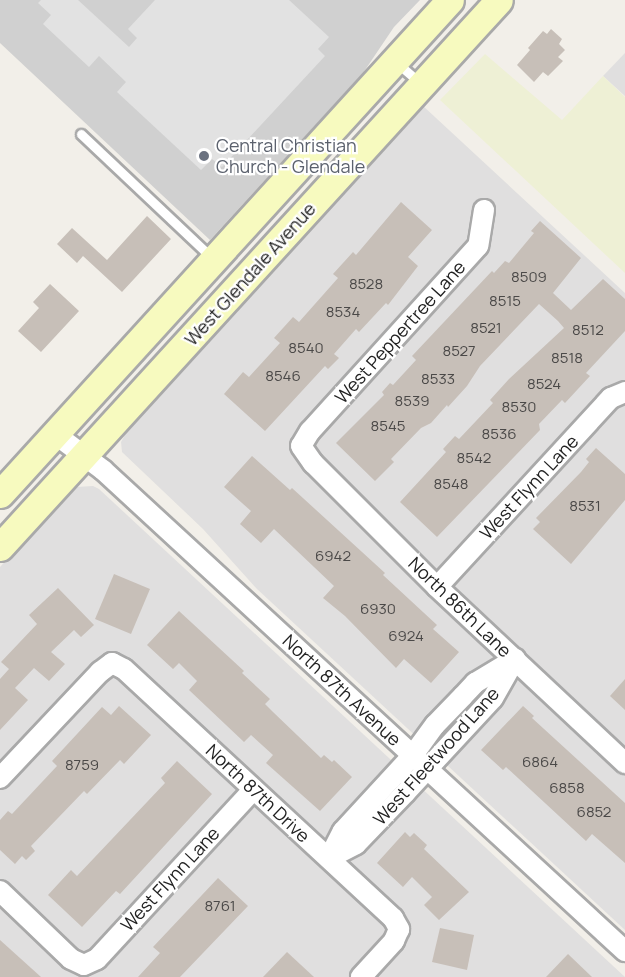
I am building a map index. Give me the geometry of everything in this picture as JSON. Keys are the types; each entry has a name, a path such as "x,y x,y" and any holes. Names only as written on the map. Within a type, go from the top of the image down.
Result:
{"main road":[{"name":"West Glendale Avenue","path":"0,494 450,0"},
{"name":"West Glendale Avenue","path":"0,547 499,0"}],"street":[{"name":"West Peppertree Lane","path":"301,446 310,431 478,246 484,210"},
{"name":"West Flynn Lane","path":"437,587 611,398 625,392"},
{"name":"North 87th Avenue","path":"55,434 103,470 625,951"},
{"name":"North 86th Lane","path":"301,446 313,463 437,587 625,763"},
{"name":"West Fleetwood Lane","path":"421,762 435,725 475,683 515,659"},
{"name":"West Fleetwood Lane","path":"329,858 356,844 421,762 480,712 493,698 515,659"},
{"name":"North 87th Drive","path":"0,778 100,672 112,663 124,669 393,918 399,929 394,941 361,977"},
{"path":"463,696 480,712"},
{"name":"West Flynn Lane","path":"0,891 71,959 84,965 97,959 254,789"}],"lane":[{"path":"395,60 422,84"},
{"path":"81,134 214,260"}],"shaded area":[{"name":"Central Christian Church - Glendale","path":"0,0 420,0 394,27 363,73 210,240 0,43"},
{"path":"41,0 78,0 129,47 137,38 128,29 155,0 289,0 329,37 318,49 325,56 222,167 212,159 201,170 117,92 126,82 99,56 89,67 43,24 51,15 38,3"},
{"path":"625,53 625,96 603,76"},
{"path":"422,105 625,293 625,930 257,589 203,529 122,452 121,442 129,428"},
{"path":"93,486 99,489 625,977 0,977 0,567 68,493 76,487"}],"green space":[{"path":"485,54 562,120 603,76 625,97 625,273 440,100"}],"building":[{"path":"551,29 562,39 559,44 565,50 558,57 563,61 548,76 543,72 534,82 517,65 543,31 547,34"},
{"path":"401,202 432,230 408,257 418,266 388,305 386,303 359,332 356,329 334,354 339,358 328,369 325,366 265,431 224,394 243,372 249,377 280,343 274,338 293,317 299,322 338,278 333,274 353,252 356,255"},
{"path":"147,216 171,239 122,292 83,256 77,263 57,244 72,228 107,260"},
{"path":"540,221 581,258 553,293 571,310 603,279 625,299 625,331 586,373 590,376 565,403 562,400 539,424 540,430 437,537 400,502 446,452 443,449 455,436 459,439 493,403 490,400 509,379 564,328 558,321 539,304 480,366 467,386 448,407 447,405 431,423 421,428 391,459 394,462 375,481 336,443 384,395 382,392 390,383 393,385 416,360 412,356 492,271 494,273 505,261 509,263 534,233 531,231"},
{"path":"50,284 79,311 41,352 18,331 39,308 33,302"},
{"path":"596,448 625,474 625,500 571,564 533,529 540,522 536,518 581,472 589,462 586,459"},
{"path":"252,456 290,490 292,488 385,573 383,575 437,625 433,629 459,652 431,683 404,659 396,668 345,616 323,598 334,586 274,529 261,543 240,524 251,511 224,487"},
{"path":"114,574 150,589 131,634 95,619"},
{"path":"58,588 94,625 81,637 74,630 51,652 65,664 49,681 34,668 15,688 28,700 0,730 0,679 9,669 1,662 37,624 29,615"},
{"path":"179,611 244,671 242,673 270,699 265,704 273,712 321,758 324,755 332,762 334,760 352,777 320,811 266,763 273,755 251,735 244,742 189,690 197,681 179,663 173,669 147,645"},
{"path":"625,679 625,710 610,696"},
{"path":"119,706 151,735 124,764 120,760 87,794 84,791 31,846 35,851 26,860 22,856 15,864 0,850 0,820 8,811 12,814 57,766 52,761 102,707 111,715"},
{"path":"523,706 534,716 532,718 625,803 625,863 592,834 586,841 506,767 503,770 481,750"},
{"path":"177,761 212,794 120,894 116,891 82,927 48,895 71,870 77,876 165,783 161,778"},
{"path":"405,832 410,837 414,833 427,845 424,849 469,892 439,920 424,905 432,897 412,877 403,887 377,863"},
{"path":"218,878 248,906 180,977 138,977 160,953 153,947"},
{"path":"440,928 474,935 467,970 432,962"},
{"path":"0,940 41,977 0,977"},
{"path":"287,952 314,977 263,977"},
{"path":"568,954 592,977 546,977"}],"place":[{"name":"Central Christian Church - Glendale","path":"204,156"}]}
